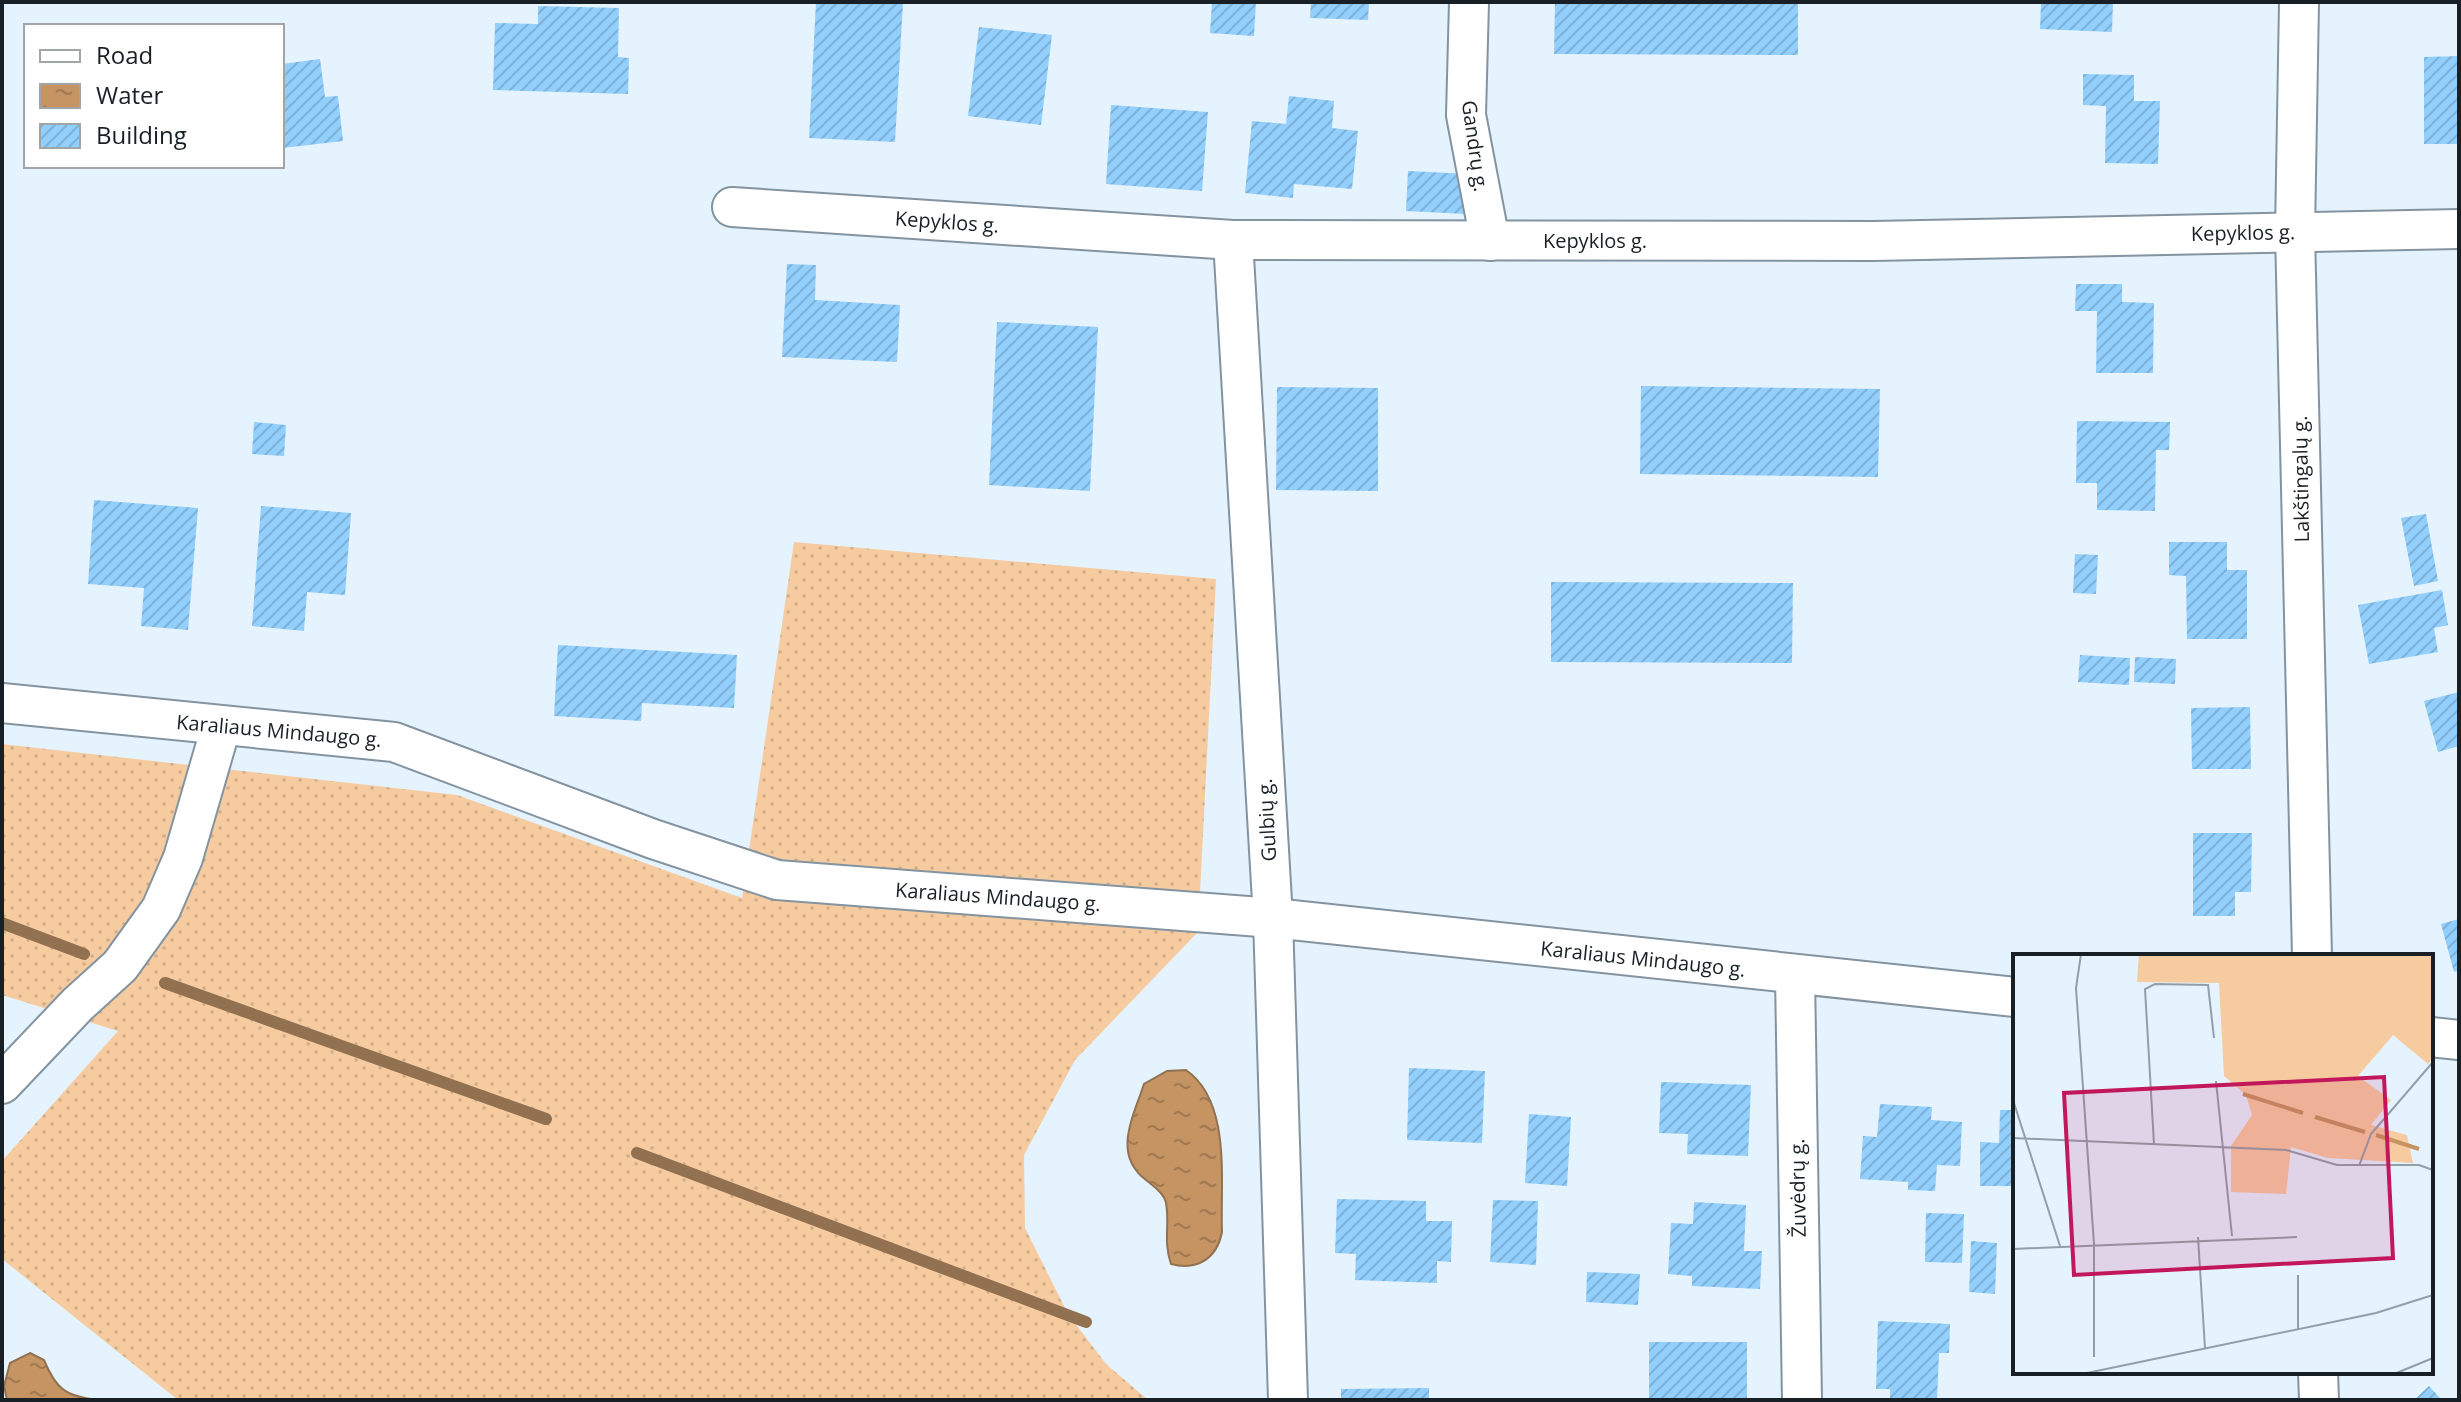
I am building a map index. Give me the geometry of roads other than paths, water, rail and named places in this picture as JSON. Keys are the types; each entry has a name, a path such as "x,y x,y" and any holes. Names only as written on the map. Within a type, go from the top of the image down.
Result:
{"street":[{"name":"Gandrų g.","path":"1469,2 1466,115 1490,241"},
{"name":"Lakštingalų g.","path":"2299,2 2295,232 2312,954"},
{"name":"Kepyklos g.","path":"732,207 1233,240 1873,241 2459,229"},
{"name":"Gulbių g.","path":"1233,240 1273,918 1288,1400"},
{"name":"Karaliaus Mindaugo g.","path":"2,703 394,742 653,839 777,880 1273,918 2013,997"},
{"path":"2,1084 78,1004 120,966 161,909 183,858 221,727"},
{"name":"Žuvėdrų g.","path":"1795,976 1802,1400"},
{"path":"2433,1037 2459,1040"},
{"path":"2318,1374 2319,1400"}],"water":[{"path":"1186,1070 1201,1084 1217,1122 1222,1167 1222,1232 1216,1249 1205,1260 1181,1266 1171,1264 1169,1256 1165,1199 1136,1170 1130,1159 1128,1135 1144,1084 1167,1071"},
{"path":"30,1353 44,1360 63,1389 97,1400 7,1400 4,1386 10,1363"}],"waterway":[{"path":"2,923 84,954"},
{"path":"165,983 546,1119"},
{"path":"637,1153 1086,1322"}]}
